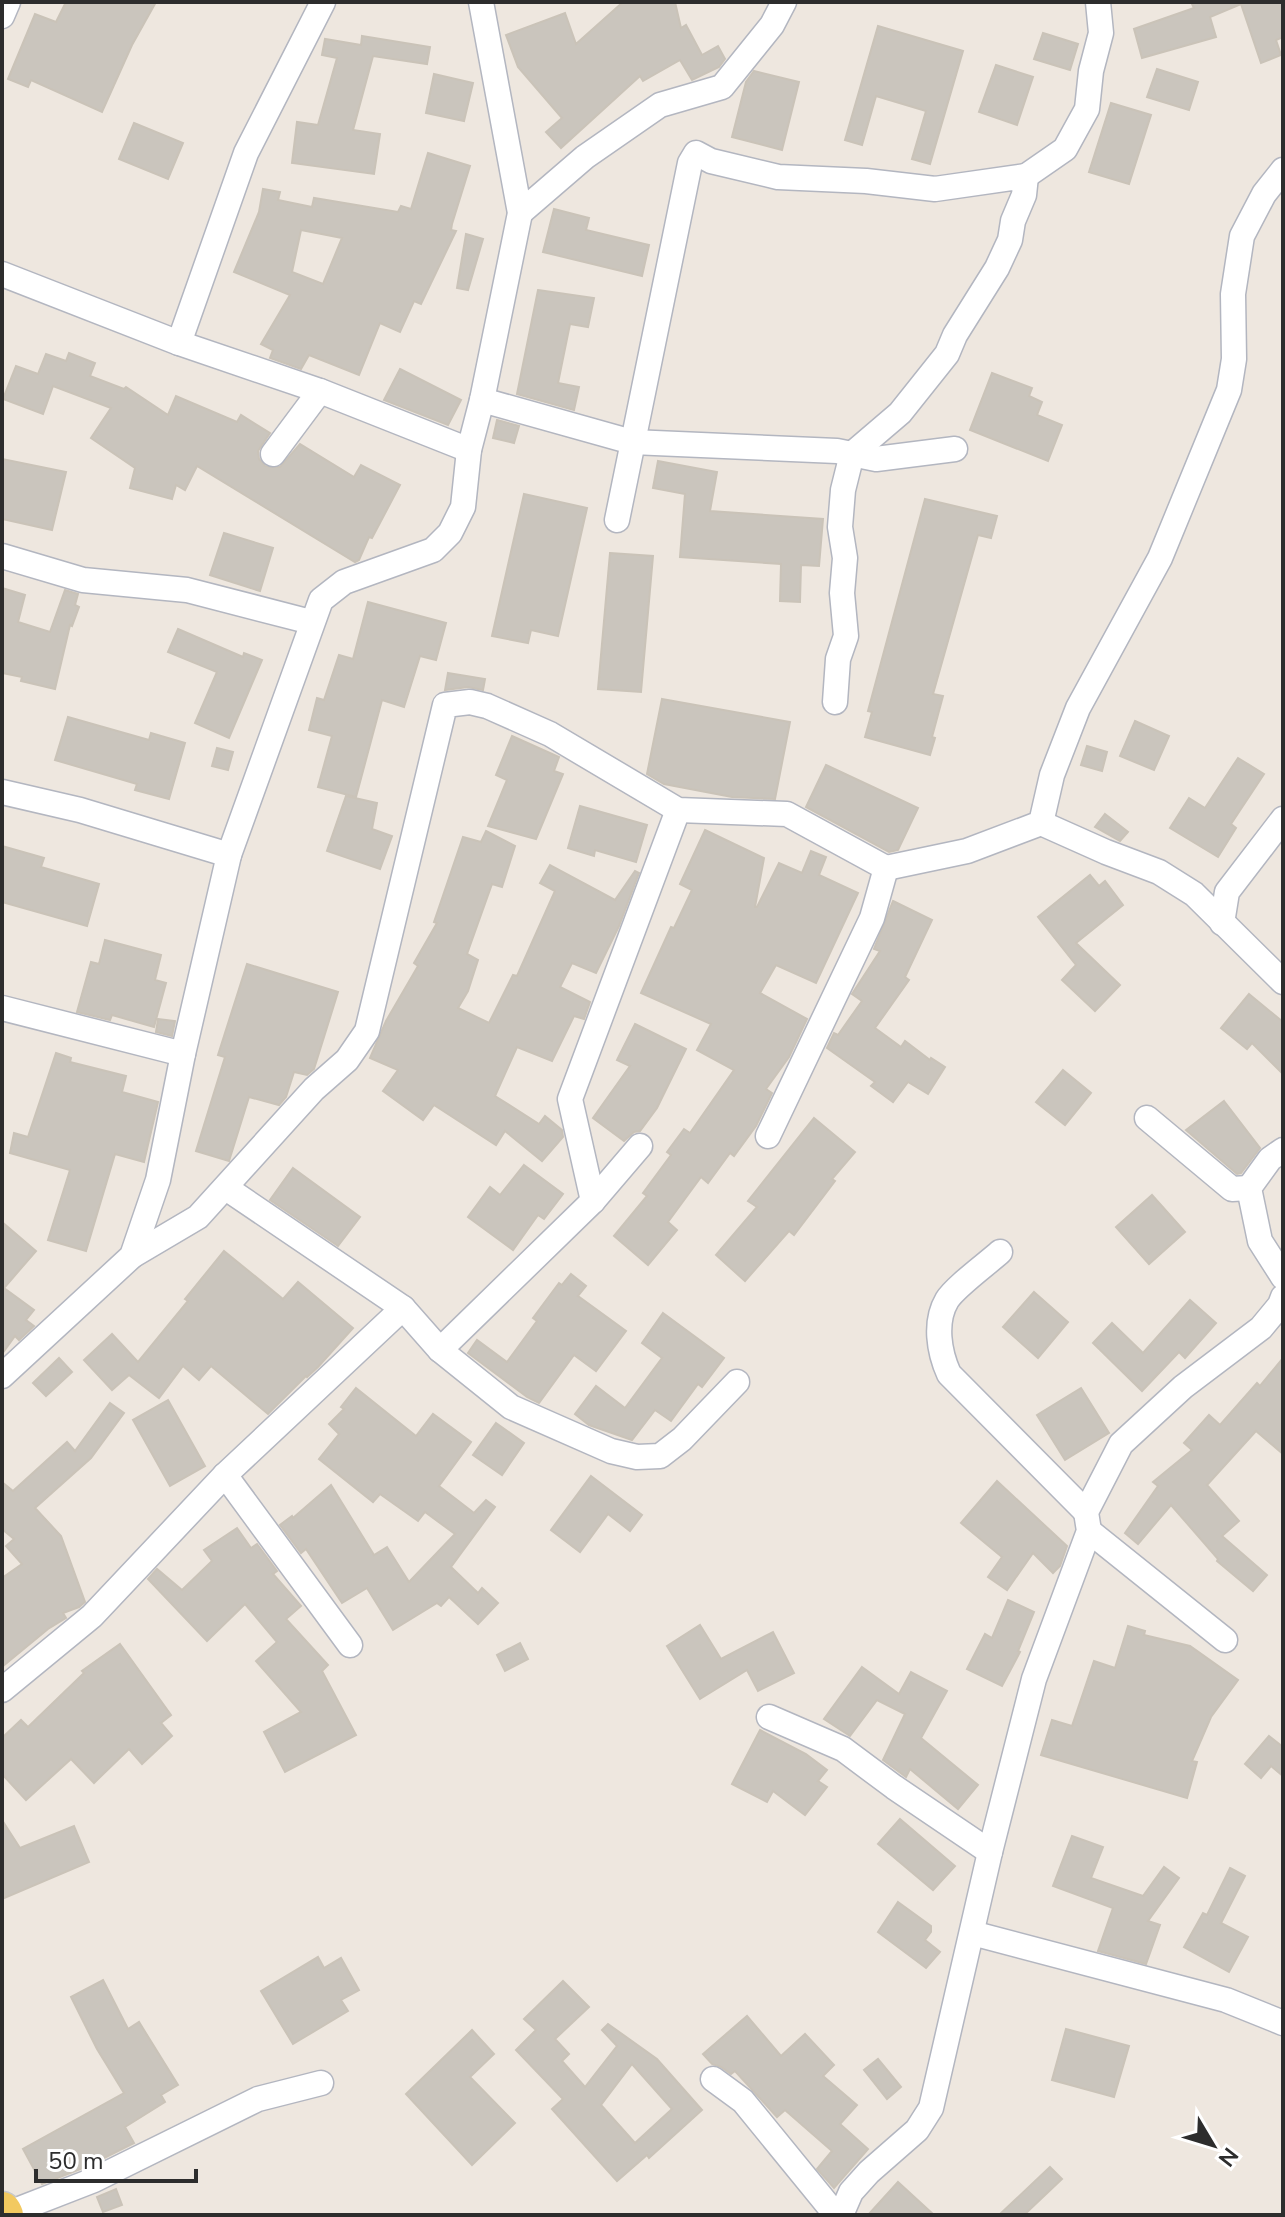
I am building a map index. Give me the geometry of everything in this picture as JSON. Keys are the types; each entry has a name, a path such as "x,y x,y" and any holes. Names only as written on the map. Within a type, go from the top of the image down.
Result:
{"street":[{"path":"2,16 8,2"},
{"path":"179,343 246,153 323,2"},
{"path":"132,1256 158,1180 183,1054 229,855 311,622 321,600 344,582 433,550 450,533 463,507 469,450 520,213 481,2"},
{"path":"520,213 585,157 660,105 722,87 772,25 784,2"},
{"path":"617,520 690,163 696,153 711,161 778,177 866,181 935,189 1026,176 1065,149 1087,109 1091,71 1101,33 1098,2"},
{"path":"1041,823 1052,775 1078,708 1160,558 1229,390 1234,359 1233,294 1242,236 1264,194 1283,170"},
{"path":"835,702 838,659 846,636 842,593 845,558 840,527 843,490 852,454 900,413 947,354 1010,240 1013,221 1024,195 1026,176"},
{"path":"2,274 179,343 320,391 469,450"},
{"path":"273,454 320,391"},
{"path":"482,400 632,442 837,451 876,459 955,449"},
{"path":"2,556 83,580 187,590 311,622"},
{"path":"2,1376 132,1256 198,1217 314,1089 347,1060 367,1031 445,705 470,702 487,706 550,734 678,810 787,814 886,868 967,851 1041,823 1159,872 1194,894 1283,982"},
{"path":"2,792 80,810 229,855"},
{"path":"593,1201 570,1099 678,810"},
{"path":"1222,923 1227,892 1283,819"},
{"path":"768,1136 872,918 886,868"},
{"path":"1194,894 1244,868"},
{"path":"2,1008 183,1054"},
{"path":"1147,1118 1232,1189 1249,1188"},
{"path":"440,1350 593,1201 640,1146"},
{"path":"1283,1150 1270,1159 1249,1188 1260,1241 1283,1277"},
{"path":"226,1188 403,1308 440,1350 511,1407 611,1451 637,1457 660,1456 737,1382"},
{"path":"1000,1252 947,1299 939,1328 940,1355 949,1374 1088,1521 1225,1640"},
{"path":"713,2079 743,2101 839,2215 851,2192 869,2172 917,2130 931,2108 1034,1679 1088,1521 1121,1444 1183,1387 1261,1328 1283,1297"},
{"path":"2,1690 92,1616 225,1475 403,1308"},
{"path":"225,1475 350,1645"},
{"path":"769,1717 843,1749 990,1852"},
{"path":"972,1933 1226,2000 1283,2023"},
{"path":"3,2213 94,2180 258,2099 321,2083"}],"building":[{"path":"66,2 156,2 132,45 102,112 31,80 28,87 8,79 35,14 56,22"},
{"path":"623,2 675,2 681,28 686,25 702,55 718,46 725,59 719,67 692,80 680,60 643,81 640,76 561,148 546,132 562,118 518,67 506,35 565,13 576,44"},
{"path":"1191,2 1283,2 1283,37 1276,40 1281,55 1261,63 1241,4 1210,17 1216,37 1142,58 1134,29 1194,8"},
{"path":"878,26 963,51 930,164 912,159 926,111 876,96 862,145 845,140"},
{"path":"1043,33 1078,44 1070,70 1034,59"},
{"path":"362,36 430,47 427,64 373,56 353,130 380,134 374,174 292,163 297,122 318,125 337,58 322,55 325,39 361,45"},
{"path":"996,65 1033,77 1017,125 979,112"},
{"path":"1157,69 1198,82 1189,110 1147,97"},
{"path":"754,71 799,82 782,150 732,137 746,82"},
{"path":"434,74 473,83 464,121 426,113"},
{"path":"1111,103 1151,115 1129,184 1089,172"},
{"path":"134,123 183,143 168,179 119,159"},
{"path":"428,153 470,166 452,224 451,230 456,231 421,304 414,301 400,332 380,323 359,375 309,355 301,369 270,358 273,350 261,344 290,295 234,272 259,212 263,189 280,192 278,200 312,207 314,198 398,212 401,206 411,209","holes":["301,230 342,238 323,284 292,272"]},
{"path":"554,209 589,218 586,230 649,245 642,276 543,252"},
{"path":"466,234 483,239 468,290 457,288"},
{"path":"538,290 594,298 588,327 570,324 558,383 579,387 574,410 517,394"},
{"path":"69,353 95,363 90,376 124,389 126,387 168,415 176,396 237,422 241,415 270,433 258,451 259,459 265,466 280,467 300,444 354,477 361,465 400,485 372,538 369,537 359,560 355,562 197,466 185,490 176,485 172,499 130,488 135,468 91,438 111,408 53,386 43,414 3,399 16,366 38,374 46,354 66,361"},
{"path":"400,369 461,400 448,425 384,400"},
{"path":"992,373 1032,388 1029,396 1042,402 1037,415 1062,425 1048,461 970,430"},
{"path":"497,420 519,426 514,443 493,438"},
{"path":"2,459 66,472 52,530 2,519"},
{"path":"658,461 717,472 710,511 823,519 819,566 801,565 800,602 780,601 781,564 680,557 685,494 653,488"},
{"path":"524,494 587,508 558,636 531,630 528,643 492,636"},
{"path":"925,499 997,516 991,538 978,535 933,694 943,696 930,755 865,737 872,712 868,711"},
{"path":"224,533 273,548 260,591 210,575"},
{"path":"610,553 653,556 641,692 598,689"},
{"path":"2,588 25,595 18,622 50,632 65,590 78,594 75,605 79,607 70,625 55,689 2,673"},
{"path":"368,602 446,623 436,660 420,656 404,707 382,700 356,797 318,787 332,736 309,730 317,698 324,700 339,655 353,659"},
{"path":"178,629 243,657 244,653 262,660 229,738 195,723 217,672 168,652"},
{"path":"448,673 485,679 483,690 468,687 445,690"},
{"path":"662,699 790,722 775,799 732,797 664,784 647,774"},
{"path":"68,717 149,740 151,733 185,743 169,799 135,790 137,784 55,760"},
{"path":"1135,721 1169,736 1154,770 1120,756"},
{"path":"512,736 559,757 554,771 563,774 536,839 488,826 507,780 496,775"},
{"path":"1087,746 1107,752 1102,771 1081,765"},
{"path":"217,748 233,752 228,770 212,766"},
{"path":"1238,758 1264,774 1231,824 1236,828 1218,857 1170,828 1189,798 1205,808"},
{"path":"826,765 918,808 898,850 889,852 806,807"},
{"path":"346,796 377,803 372,829 392,836 380,869 327,851"},
{"path":"580,806 647,825 636,862 595,850 594,856 568,848"},
{"path":"1105,814 1128,832 1120,841 1095,827"},
{"path":"705,830 764,858 755,907 779,863 802,873 811,851 826,857 819,875 858,893 816,983 776,965 760,993 807,1019 789,1057 766,1089 772,1093 756,1126 734,1156 730,1153 708,1183 701,1177 668,1222 677,1230 648,1265 614,1236 647,1196 643,1193 671,1155 667,1152 684,1129 690,1133 734,1070 697,1050 711,1024 641,993 671,927 674,928 692,890 680,884"},
{"path":"486,831 515,846 502,887 492,884 467,954 478,960 468,991 458,1008 489,1023 513,975 517,976 555,891 540,883 550,865 615,900 635,871 639,873 619,926 596,973 572,963 560,987 590,1002 584,1019 574,1016 552,1061 517,1047 495,1096 539,1124 545,1116 562,1130 563,1137 542,1161 505,1131 496,1145 434,1105 423,1120 383,1091 398,1070 370,1058 386,1021 418,966 414,963 437,923 434,922 463,837 481,842"},
{"path":"2,846 44,858 41,867 99,884 87,926 2,902"},
{"path":"1090,875 1099,886 1105,881 1123,905 1076,943 1120,985 1095,1011 1062,980 1076,965 1038,917"},
{"path":"893,901 932,920 905,977 909,980 875,1028 901,1047 905,1041 945,1067 928,1094 908,1082 893,1102 871,1086 875,1082 827,1048 834,1033 838,1035 862,1001 852,994 880,951 874,949"},
{"path":"105,940 161,955 155,980 166,983 154,1027 112,1015 110,1020 77,1012 91,962 99,964"},
{"path":"247,964 338,992 314,1069 307,1075 294,1072 286,1097 279,1105 249,1097 229,1161 196,1151 225,1057 218,1055"},
{"path":"1249,994 1283,1022 1283,1074 1252,1043 1247,1049 1221,1028"},
{"path":"158,1019 175,1021 172,1036 156,1032"},
{"path":"635,1024 686,1049 657,1108 640,1131 624,1141 593,1118 630,1066 617,1060"},
{"path":"56,1053 71,1058 70,1062 126,1076 122,1092 158,1102 144,1162 115,1154 86,1251 48,1240 70,1170 10,1153 14,1133 28,1137"},
{"path":"1063,1070 1091,1093 1065,1125 1036,1102"},
{"path":"1224,1101 1260,1148 1237,1174 1186,1130"},
{"path":"814,1118 855,1152 832,1179 835,1181 794,1235 789,1231 745,1281 716,1255 757,1207 748,1201"},
{"path":"524,1165 563,1194 544,1219 538,1215 513,1250 468,1217 490,1187 500,1195"},
{"path":"293,1168 360,1217 338,1246 270,1200"},
{"path":"1152,1195 1185,1232 1149,1264 1116,1227"},
{"path":"2,1222 36,1251 4,1288 34,1310 26,1320 34,1326 19,1340 15,1336 2,1354"},
{"path":"224,1251 283,1299 298,1282 353,1328 318,1367 268,1414 211,1366 199,1380 183,1366 159,1398 129,1375 112,1390 84,1360 112,1334 138,1362"},
{"path":"571,1274 586,1286 578,1296 626,1331 596,1371 574,1355 539,1403 468,1353 477,1340 507,1362 537,1321 533,1318 559,1283 562,1285"},
{"path":"1034,1292 1068,1322 1038,1358 1003,1327"},
{"path":"1190,1300 1216,1323 1185,1358 1179,1352 1142,1391 1093,1343 1112,1323 1143,1353"},
{"path":"663,1313 724,1358 702,1387 698,1384 671,1421 655,1410 632,1440 589,1425 575,1414 596,1386 625,1408 662,1358 642,1343"},
{"path":"59,1358 72,1372 46,1396 33,1383"},
{"path":"1283,1358 1283,1454 1256,1431 1207,1485 1239,1521 1222,1536 1267,1575 1253,1591 1217,1561 1171,1505 1138,1544 1125,1533 1158,1486 1153,1482 1192,1450 1184,1443 1209,1415 1220,1425 1257,1383 1260,1386"},
{"path":"356,1388 416,1436 433,1414 471,1442 439,1486 474,1513 486,1500 495,1507 451,1567 478,1593 482,1588 498,1603 478,1624 449,1597 441,1606 437,1603 393,1630 367,1588 342,1603 306,1549 301,1553 280,1525 293,1518 331,1485 374,1555 387,1547 409,1582 455,1534 425,1512 418,1521 380,1494 373,1502 319,1459 339,1434 329,1424 344,1409 341,1407"},
{"path":"1081,1388 1109,1433 1065,1460 1037,1415"},
{"path":"168,1400 205,1466 170,1486 133,1420"},
{"path":"110,1403 124,1413 91,1458 35,1508 61,1536 85,1602 63,1613 66,1618 2,1667 2,1578 22,1564 6,1546 14,1539 2,1529 2,1482 13,1491 67,1442 75,1451"},
{"path":"496,1423 524,1443 502,1475 473,1455"},
{"path":"591,1476 642,1515 630,1531 608,1514 580,1552 551,1530"},
{"path":"997,1481 1067,1546 1060,1566 1053,1573 1033,1553 1007,1590 988,1577 1002,1557 961,1523"},
{"path":"237,1528 251,1548 257,1544 277,1571 273,1574 301,1606 286,1619 328,1665 322,1671 356,1735 285,1772 264,1732 301,1712 256,1661 277,1642 245,1604 207,1641 148,1579 157,1569 182,1590 212,1561 204,1550"},
{"path":"1008,1600 1034,1612 1020,1652 1002,1686 967,1669 985,1634 992,1638"},
{"path":"700,1625 721,1659 773,1632 794,1673 758,1691 747,1670 700,1699 667,1646"},
{"path":"1128,1626 1145,1631 1144,1635 1190,1646 1238,1680 1211,1717 1192,1761 1197,1762 1187,1798 1041,1755 1052,1720 1072,1726 1094,1661 1115,1668"},
{"path":"520,1643 528,1659 505,1671 497,1655"},
{"path":"120,1644 171,1715 161,1723 172,1736 142,1764 129,1749 94,1783 71,1759 26,1800 2,1774 2,1738 21,1720 28,1727 84,1673 82,1671"},
{"path":"862,1667 899,1694 911,1672 947,1691 921,1738 978,1785 958,1809 910,1769 906,1777 883,1760 905,1714 877,1700 850,1736 824,1719"},
{"path":"760,1730 806,1754 827,1770 818,1781 827,1787 805,1815 773,1791 767,1802 732,1784"},
{"path":"1269,1736 1283,1747 1283,1776 1271,1766 1261,1778 1245,1764"},
{"path":"900,1819 955,1866 933,1890 878,1844"},
{"path":"2,1820 20,1848 74,1826 89,1862 2,1899"},
{"path":"1072,1836 1103,1847 1091,1878 1143,1896 1164,1867 1179,1878 1148,1921 1160,1925 1146,1964 1098,1951 1113,1908 1053,1886"},
{"path":"1230,1868 1245,1876 1221,1923 1248,1937 1229,1972 1184,1947 1203,1913 1207,1915"},
{"path":"898,1902 931,1926 925,1940 940,1952 926,1968 878,1932"},
{"path":"318,1957 324,1968 341,1958 359,1990 341,2000 348,2011 293,2044 261,1991"},
{"path":"103,1980 128,2029 139,2022 178,2085 161,2095 165,2102 125,2127 134,2143 42,2184 23,2149 124,2093 71,1997"},
{"path":"563,1981 589,2007 555,2039 569,2054 562,2061 585,2087 617,2046 602,2030 608,2024 657,2059 702,2110 649,2158 647,2155 617,2181 552,2109 563,2099 516,2050 536,2030 524,2019","holes":["632,2064 672,2109 635,2143 601,2105"]},
{"path":"747,2016 781,2056 805,2034 834,2065 823,2076 857,2105 840,2124 868,2149 834,2188 817,2169 832,2151 785,2110 777,2117 735,2071 731,2074 712,2064 703,2054"},
{"path":"1066,2029 1129,2046 1114,2097 1052,2080"},
{"path":"472,2030 494,2054 470,2077 515,2123 472,2165 406,2094"},
{"path":"878,2059 901,2087 887,2099 864,2070"},
{"path":"1050,2167 1062,2179 1024,2215 999,2215"},
{"path":"898,2182 934,2215 868,2215"},
{"path":"116,2189 122,2205 103,2212 97,2197"}]}
